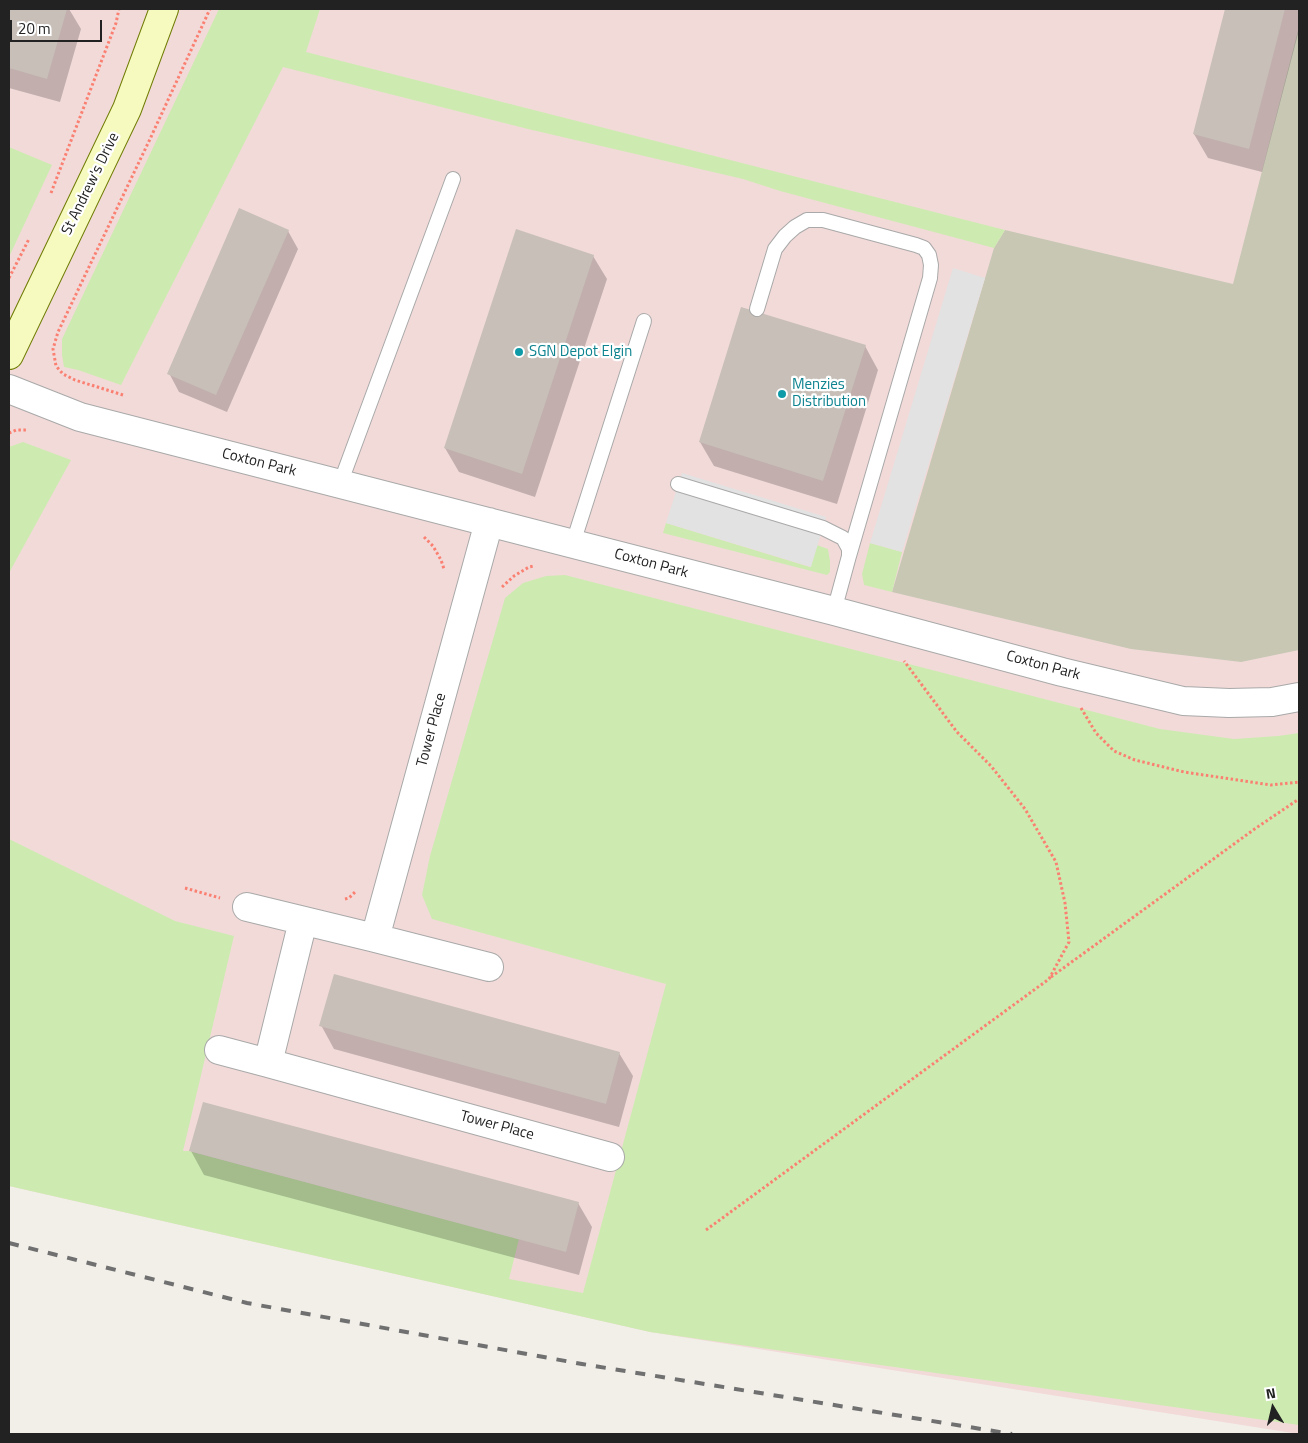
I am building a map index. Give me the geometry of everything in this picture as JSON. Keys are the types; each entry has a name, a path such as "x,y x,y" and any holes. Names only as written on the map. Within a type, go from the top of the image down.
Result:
{"street":[{"name":"St Andrew's Drive","path":"9,355 127,109 164,9"},
{"name":"Coxton Park","path":"9,389 80,417 573,543 1062,672 1183,701 1263,703 1299,698"},
{"name":"Tower Place","path":"375,938 489,522"},
{"path":"247,906 489,967"},
{"path":"268,1063 303,920"},
{"name":"Tower Place","path":"219,1050 610,1157"}],"lane":[{"path":"340,484 452,179"},
{"path":"757,309 775,249 785,236 807,220 823,220 916,244 924,248 929,255 931,265 930,278 834,611"},
{"path":"573,543 644,321"},
{"path":"678,484 823,528 843,538 849,549 849,556"}],"path":[{"path":"50,196 116,23 119,9"},
{"path":"126,396 63,374 56,366 53,349 58,332 210,9"},
{"path":"9,278 30,238"},
{"path":"9,433 16,430 31,431"},
{"path":"421,534 433,546 446,574"},
{"path":"499,590 514,576 529,567 538,565"},
{"path":"903,661 957,732 991,766 1025,809 1056,862 1065,903 1069,942 1049,979"},
{"path":"1080,706 1096,733 1114,752 1135,760 1184,772 1271,784 1299,782"},
{"path":"706,1230 1248,834 1299,799"},
{"path":"185,888 247,906"},
{"path":"339,901 349,898 358,889"}],"shaded area":[{"path":"9,9 1299,9 1299,1434 650,1332 9,1186"},
{"path":"1299,27 1299,650 1241,662 1131,649 892,592 994,248 1005,230 1233,284"},
{"path":"953,268 985,278 902,552 870,543"},
{"path":"682,473 826,517 811,567 666,523"}],"green space":[{"path":"219,9 320,9 306,52 1005,230 994,248 780,191 743,179 528,129 283,67 121,385 64,367 62,339"},
{"path":"9,147 52,165 9,257"},
{"path":"23,442 71,460 9,573 9,447"},
{"path":"666,523 810,567 817,545 828,549 830,572 827,575 663,533"},
{"path":"870,543 902,552 892,592 864,585 862,574"},
{"path":"565,575 1160,729 1234,739 1299,733 1299,1425 650,1332 9,1186 9,839 175,921 234,936 183,1151 189,1151 519,1239 509,1279 583,1293 666,984 432,919 422,895 430,856 505,598 523,583 546,576"}],"building":[{"path":"9,9 67,9 47,79 9,68"},
{"path":"1225,9 1285,9 1249,149 1193,134"},
{"path":"239,208 289,230 216,395 167,374"},
{"name":"SGN Depot Elgin","path":"516,229 594,255 522,474 444,448"},
{"name":"Menzies Distribution","path":"741,307 866,345 823,481 699,442"},
{"path":"334,974 620,1052 606,1104 319,1026"},
{"path":"203,1102 579,1202 566,1252 189,1151"}],"railway":[{"path":"9,1243 247,1303 582,1364 1012,1434"}],"place":[{"name":"SGN Depot Elgin","path":"519,352"},
{"name":"Menzies Distribution","path":"782,394"}]}
